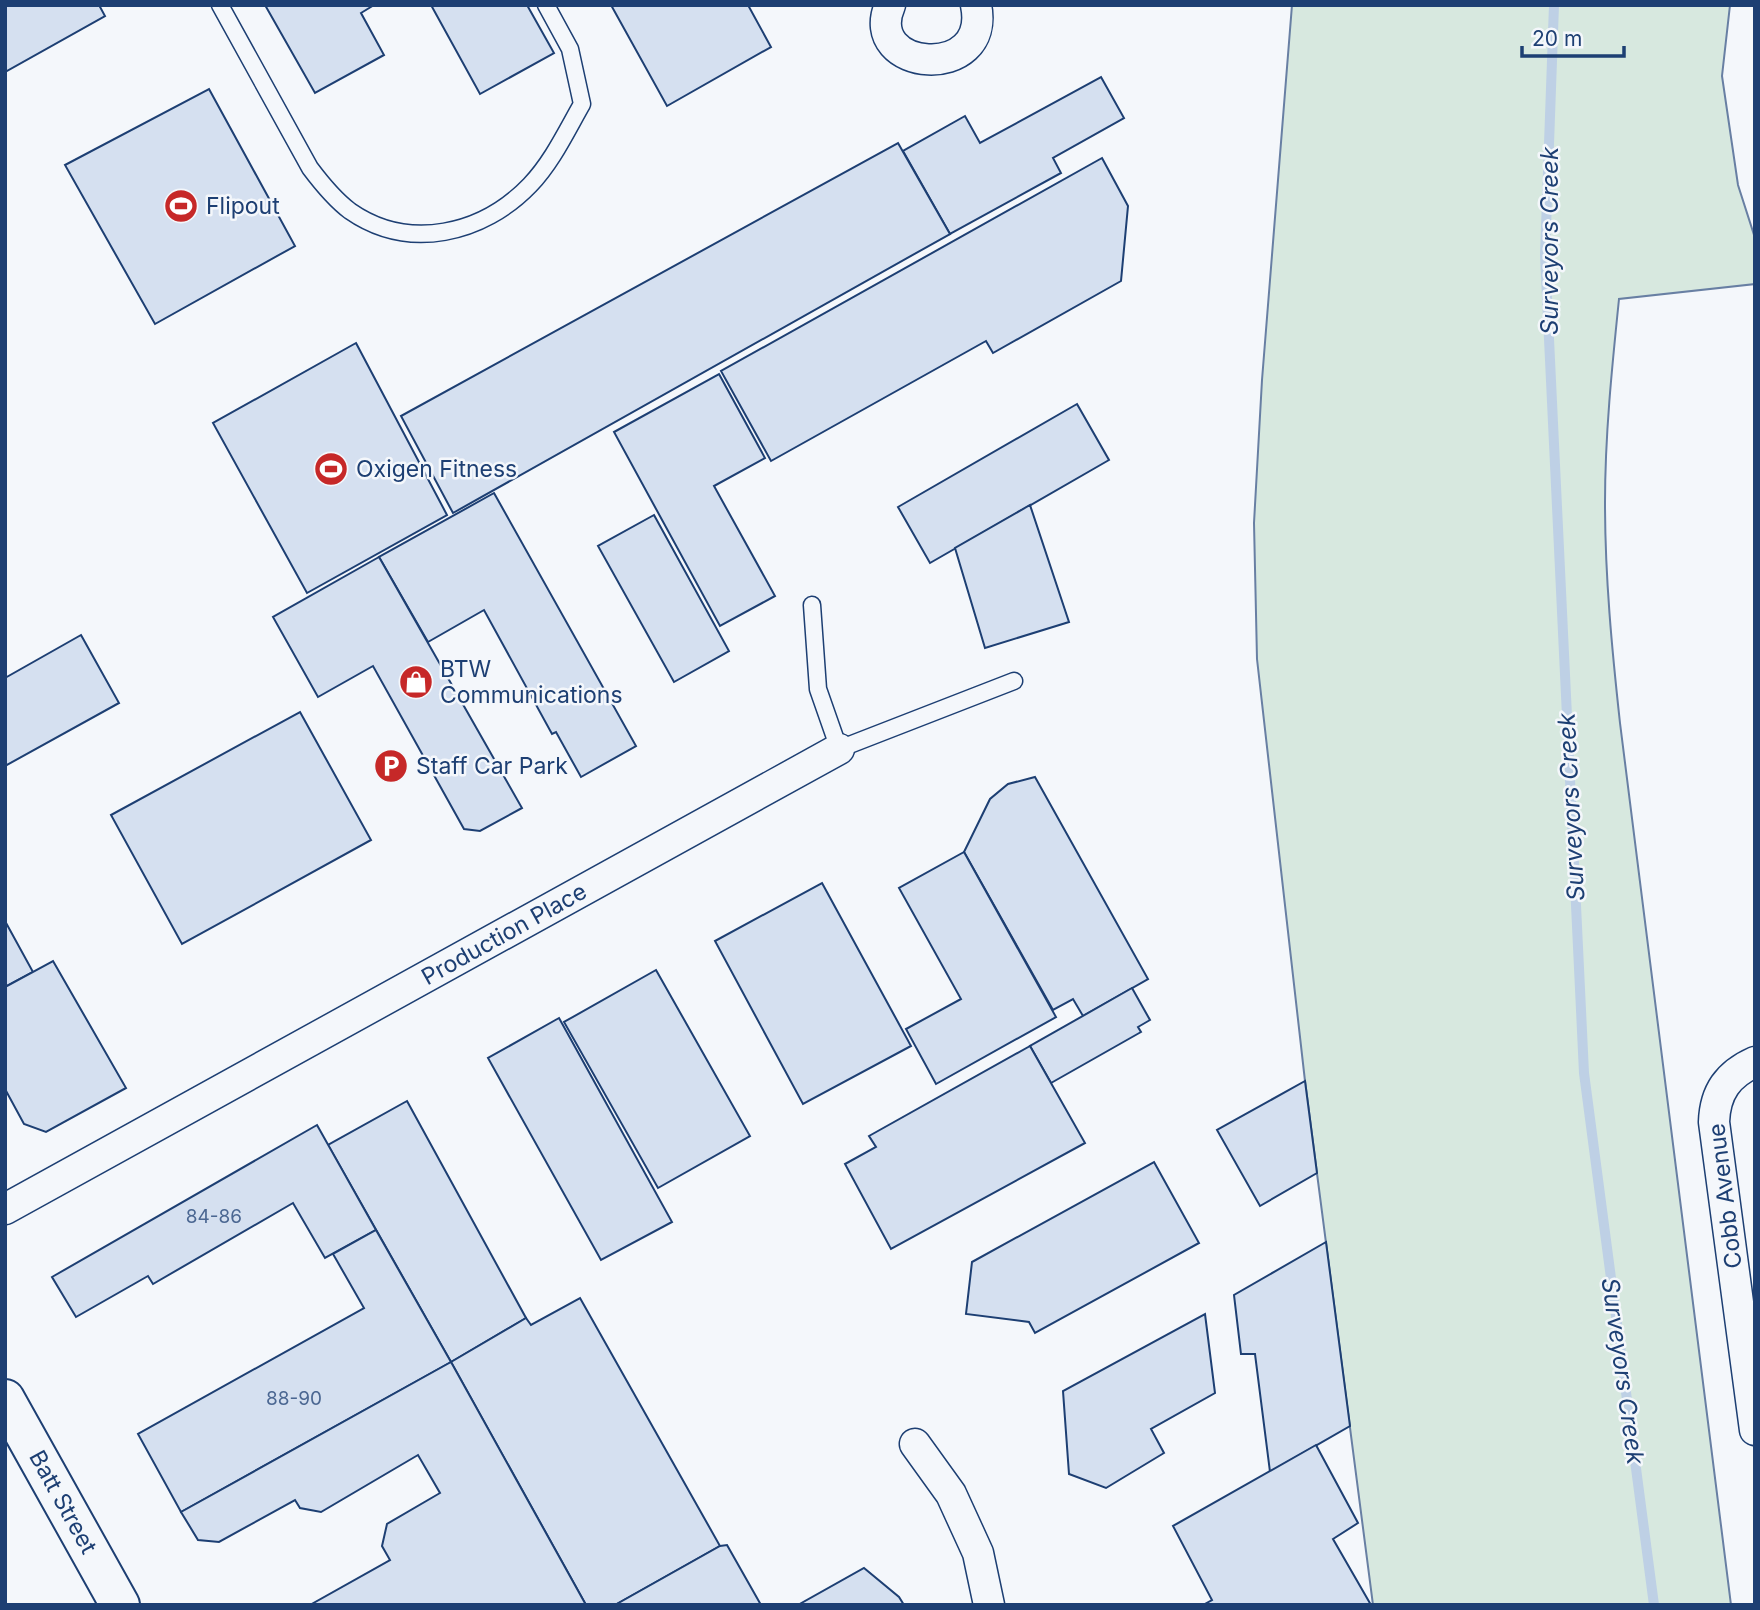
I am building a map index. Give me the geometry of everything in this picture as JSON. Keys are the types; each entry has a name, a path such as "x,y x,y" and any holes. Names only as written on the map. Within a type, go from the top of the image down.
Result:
{"street":[{"path":"890,5 887,24 895,46 907,55 924,61 941,60 958,52 971,40 977,26 976,5"},
{"name":"Production Place","path":"5,1209 839,749"},
{"name":"Cobb Avenue","path":"1755,1062 1739,1070 1721,1088 1714,1122 1755,1430"},
{"name":"Batt Street","path":"5,1399 120,1605"},
{"path":"915,1444 951,1494 978,1553 989,1605"}],"lane":[{"path":"220,5 310,168 328,192 367,222 393,230 437,235 478,223 513,202 545,168 582,104 570,49 546,5"},
{"path":"812,605 818,688 839,749"},
{"name":"Production Place","path":"839,749 1014,681"}],"shaded area":[{"path":"1292,5 1730,5 1722,76 1738,185 1755,238 1755,284 1619,299 1611,376 1605,503 1606,558 1620,723 1731,1605 1373,1605 1305,1081 1257,659 1254,523 1262,380"}],"building":[{"path":"5,5 99,5 105,16 5,72"},
{"path":"265,5 374,5 361,13 384,55 315,93"},
{"path":"431,5 527,5 554,53 480,94"},
{"path":"611,5 748,5 771,47 667,106"},
{"path":"1101,77 1124,118 1053,158 1061,173 950,234 903,151 965,116 980,143"},
{"name":"Flipout","path":"209,89 295,246 155,324 65,165"},
{"path":"898,143 950,234 453,513 401,416"},
{"path":"1102,158 1128,206 1121,281 993,353 986,341 771,461 721,371"},
{"name":"Oxigen Fitness","path":"356,343 447,515 307,593 213,423"},
{"path":"719,374 765,458 714,486 775,596 720,626 614,432"},
{"path":"1077,404 1109,460 930,563 898,507"},
{"path":"494,493 636,746 581,777 556,732 552,734 484,610 428,642 379,557"},
{"path":"1030,505 1069,622 985,648 955,548"},
{"path":"654,515 729,651 674,682 598,546"},
{"name":"BTW Communications","path":"379,557 522,808 480,831 464,829 373,666 318,697 273,617"},
{"path":"81,635 119,703 5,766 5,678"},
{"path":"300,712 371,840 182,944 111,815"},
{"path":"1035,777 1148,979 1083,1016 1073,999 1053,1010 964,852 990,799 1008,784"},
{"path":"964,852 1056,1017 936,1084 906,1029 961,999 899,888"},
{"path":"822,883 911,1046 803,1104 715,941"},
{"path":"5,921 33,972 5,987"},
{"path":"53,961 126,1088 46,1132 24,1124 5,1089 5,987"},
{"path":"656,970 750,1136 658,1188 564,1022"},
{"path":"1132,988 1150,1020 1138,1027 1141,1032 1051,1083 1030,1046"},
{"path":"559,1018 672,1222 601,1260 488,1058"},
{"path":"1030,1046 1085,1143 891,1249 845,1164 876,1147 869,1136"},
{"path":"1305,1081 1317,1173 1260,1206 1217,1130"},
{"path":"407,1101 526,1318 451,1362 328,1145"},
{"path":"317,1125 376,1230 325,1258 293,1203 153,1284 148,1276 76,1317 52,1277"},
{"path":"1154,1162 1199,1243 1035,1333 1029,1322 966,1314 972,1262"},
{"path":"376,1230 451,1362 181,1512 138,1434 364,1308 333,1254"},
{"path":"1326,1242 1350,1426 1270,1472 1255,1354 1241,1354 1234,1295"},
{"path":"580,1298 720,1546 615,1605 586,1605 451,1362 526,1318 531,1325"},
{"path":"1205,1314 1215,1393 1151,1429 1164,1453 1106,1488 1069,1474 1063,1391"},
{"path":"451,1362 586,1605 310,1605 390,1560 382,1546 387,1524 440,1493 418,1455 321,1512 300,1508 295,1500 219,1542 198,1540 181,1512"},
{"path":"1316,1445 1358,1523 1333,1539 1371,1605 1203,1605 1212,1600 1173,1526"},
{"path":"727,1545 761,1605 615,1605 720,1546"},
{"path":"864,1568 899,1597 904,1605 798,1605"}],"waterway":[{"name":"Surveyors Creek","path":"1554,5 1545,255 1584,1073 1654,1605"}],"place":[{"name":"Flipout","path":"181,206"},
{"name":"Oxigen Fitness","path":"331,469"},
{"name":"BTW Communications","path":"416,682"},
{"name":"Staff Car Park","path":"391,766"}]}
